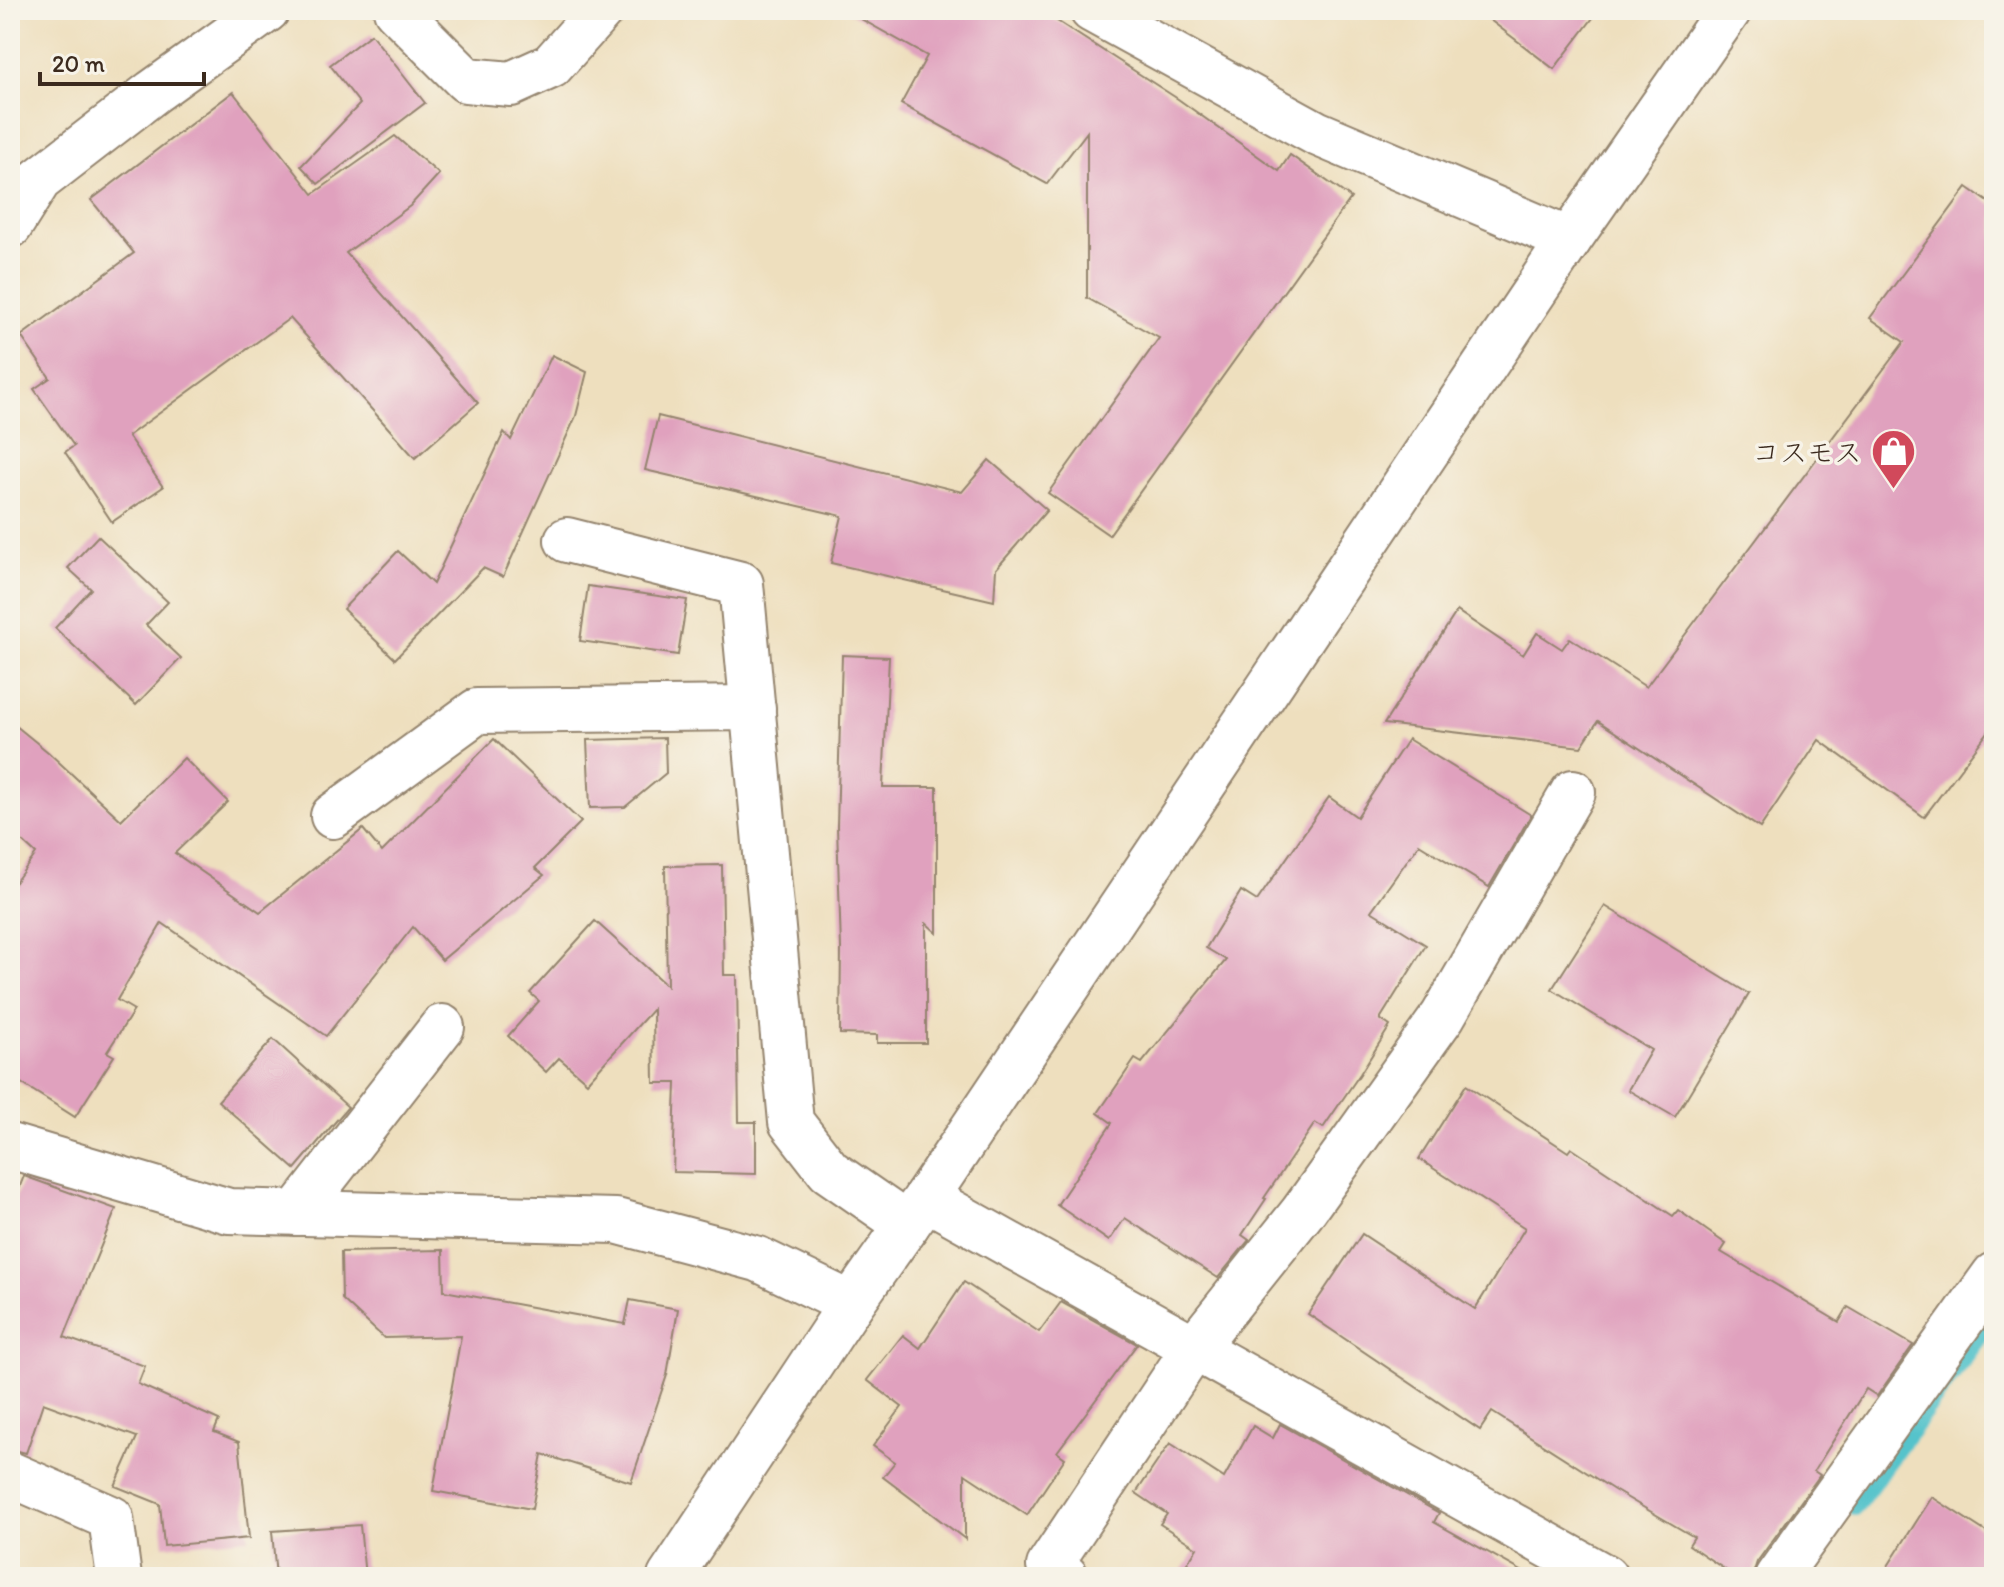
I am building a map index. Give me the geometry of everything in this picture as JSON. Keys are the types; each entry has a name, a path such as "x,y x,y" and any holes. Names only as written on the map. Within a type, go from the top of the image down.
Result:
{"street":[{"path":"10,226 39,180 153,92 267,10"},
{"path":"396,10 466,80 511,84 551,66 601,10"},
{"path":"1092,10 1316,133 1569,240"},
{"path":"670,1577 1569,240 1729,10"},
{"path":"567,540 741,584 791,1122 829,1171 1194,1348 1605,1577"},
{"path":"333,816 477,711 753,708"},
{"path":"1066,1577 1049,1566 1194,1348 1302,1213 1443,1016 1573,792"},
{"path":"297,1213 442,1027"},
{"path":"10,1146 229,1211 616,1221 758,1259 851,1304"},
{"path":"1777,1577 1994,1275"},
{"path":"10,1474 111,1518 119,1577"}],"building":[{"path":"845,10 1040,10 1178,99 1279,171 1290,155 1351,198 1109,535 1048,493 1159,338 1087,298 1087,132 1047,184 901,104 927,56"},
{"path":"1477,10 1599,10 1554,69"},
{"path":"371,34 425,103 318,184 301,166 360,104 330,65"},
{"path":"233,92 313,194 395,136 439,174 410,206 346,253 478,403 415,458 290,318 128,436 163,487 112,522 65,452 74,446 34,389 50,378 21,336 134,253 91,200"},
{"name":"コスモス","path":"1967,187 1994,206 1994,724 1924,817 1819,740 1760,828 1598,721 1581,747 1384,724 1457,611 1523,655 1537,633 1562,649 1570,638 1646,687 1904,342 1870,318"},
{"path":"552,355 587,372 576,416 503,577 483,568 395,659 343,609 398,551 433,584 504,432 511,440"},
{"path":"658,416 962,492 989,460 1047,510 996,569 994,601 831,563 842,516 645,470"},
{"path":"98,536 168,602 146,625 181,658 136,705 55,628 91,589 68,568"},
{"path":"588,586 687,600 678,655 580,641"},
{"path":"842,655 889,657 883,787 937,787 937,933 926,923 926,1043 877,1043 877,1035 840,1034 837,826"},
{"path":"10,721 121,820 184,758 228,802 175,853 260,912 363,829 382,852 494,739 581,822 535,868 544,875 442,960 413,927 326,1036 162,923 117,1000 134,1010 107,1052 114,1056 75,1117 10,1076 10,889 36,854 10,830"},
{"path":"665,738 666,773 625,807 590,808 587,740"},
{"path":"1408,739 1531,815 1489,887 1419,844 1371,911 1426,945 1380,1019 1390,1026 1323,1128 1315,1123 1242,1235 1249,1240 1218,1278 1125,1218 1109,1241 1057,1205 1112,1123 1098,1113 1135,1059 1142,1063 1226,960 1206,948 1241,891 1257,901 1329,797 1357,817"},
{"path":"722,865 724,975 737,975 739,1122 756,1122 756,1174 673,1172 676,1083 654,1083 653,1009 587,1082 559,1058 546,1072 508,1036 539,1001 530,993 595,921 667,986 665,866"},
{"path":"1605,906 1749,994 1675,1117 1628,1090 1651,1050 1552,989"},
{"path":"273,1039 348,1107 295,1169 218,1101"},
{"path":"1466,1085 1568,1152 1571,1148 1673,1216 1678,1210 1726,1244 1721,1252 1839,1322 1848,1307 1913,1345 1877,1396 1866,1389 1814,1471 1820,1475 1757,1562 1752,1577 1736,1577 1689,1545 1694,1537 1492,1412 1480,1430 1308,1314 1362,1234 1475,1309 1525,1228 1419,1159"},
{"path":"24,1176 116,1209 64,1337 145,1366 138,1384 219,1420 214,1432 239,1442 249,1538 164,1546 160,1504 115,1486 137,1437 43,1403 26,1453 10,1449 10,1211"},
{"path":"443,1250 444,1291 625,1324 630,1300 678,1309 667,1375 631,1482 542,1454 532,1509 433,1491 461,1336 384,1338 342,1299 341,1252"},
{"path":"964,1282 1039,1332 1061,1302 1137,1344 1057,1452 1065,1458 1027,1515 965,1474 965,1539 883,1477 895,1462 873,1446 902,1407 867,1380 903,1335 920,1348"},
{"path":"1280,1424 1439,1513 1434,1522 1532,1577 1178,1577 1197,1548 1160,1524 1167,1514 1136,1493 1170,1443 1224,1478 1253,1426 1273,1438"},
{"path":"1932,1497 1994,1537 1994,1577 1881,1577"},
{"path":"360,1525 365,1577 276,1577 272,1531"}],"waterway":[{"path":"1855,1508 1994,1318"}],"place":[{"name":"コスモス","path":"1893,491"}]}
